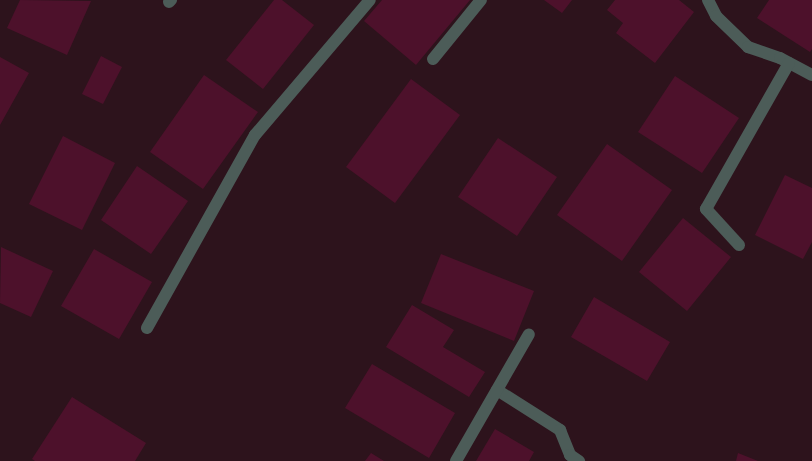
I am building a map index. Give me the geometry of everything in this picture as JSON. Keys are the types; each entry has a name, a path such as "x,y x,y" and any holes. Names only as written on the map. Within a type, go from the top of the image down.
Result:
{"street":[{"path":"147,328 255,135 370,0"},
{"path":"434,59 481,0"},
{"path":"708,0 716,16 748,47 789,63 812,75"},
{"path":"739,245 706,209 789,63"},
{"path":"456,461 529,334"},
{"path":"497,390 560,430 570,455 579,461"}],"building":[{"path":"20,0 91,1 67,55 7,28"},
{"path":"274,0 282,0 314,25 263,89 226,60"},
{"path":"382,0 470,0 416,65 364,21"},
{"path":"544,0 572,0 562,13"},
{"path":"615,0 679,0 694,12 655,63 616,33 623,23 607,10"},
{"path":"769,0 812,0 812,49 810,52 757,18"},
{"path":"101,56 122,67 103,104 82,94"},
{"path":"0,57 29,73 0,125"},
{"path":"204,75 258,112 203,189 150,152"},
{"path":"675,76 739,118 702,173 638,132"},
{"path":"411,79 460,115 395,203 346,167"},
{"path":"63,136 115,163 82,230 29,204"},
{"path":"498,138 557,177 517,236 458,197"},
{"path":"607,144 672,190 622,261 557,215"},
{"path":"137,166 188,201 151,254 101,220"},
{"path":"785,175 812,188 812,242 803,259 755,235"},
{"path":"683,218 731,257 687,311 639,272"},
{"path":"1,247 53,271 31,317 0,303"},
{"path":"94,249 152,282 119,339 61,306"},
{"path":"441,254 534,291 514,341 421,303"},
{"path":"594,297 670,342 647,381 571,337"},
{"path":"412,305 454,330 443,347 485,372 469,397 386,347"},
{"path":"372,364 455,413 429,458 345,408"},
{"path":"72,397 146,443 135,461 35,461 32,459"},
{"path":"495,429 534,452 529,461 476,461"},
{"path":"371,453 384,461 365,461"},
{"path":"738,453 758,461 736,461"}]}
